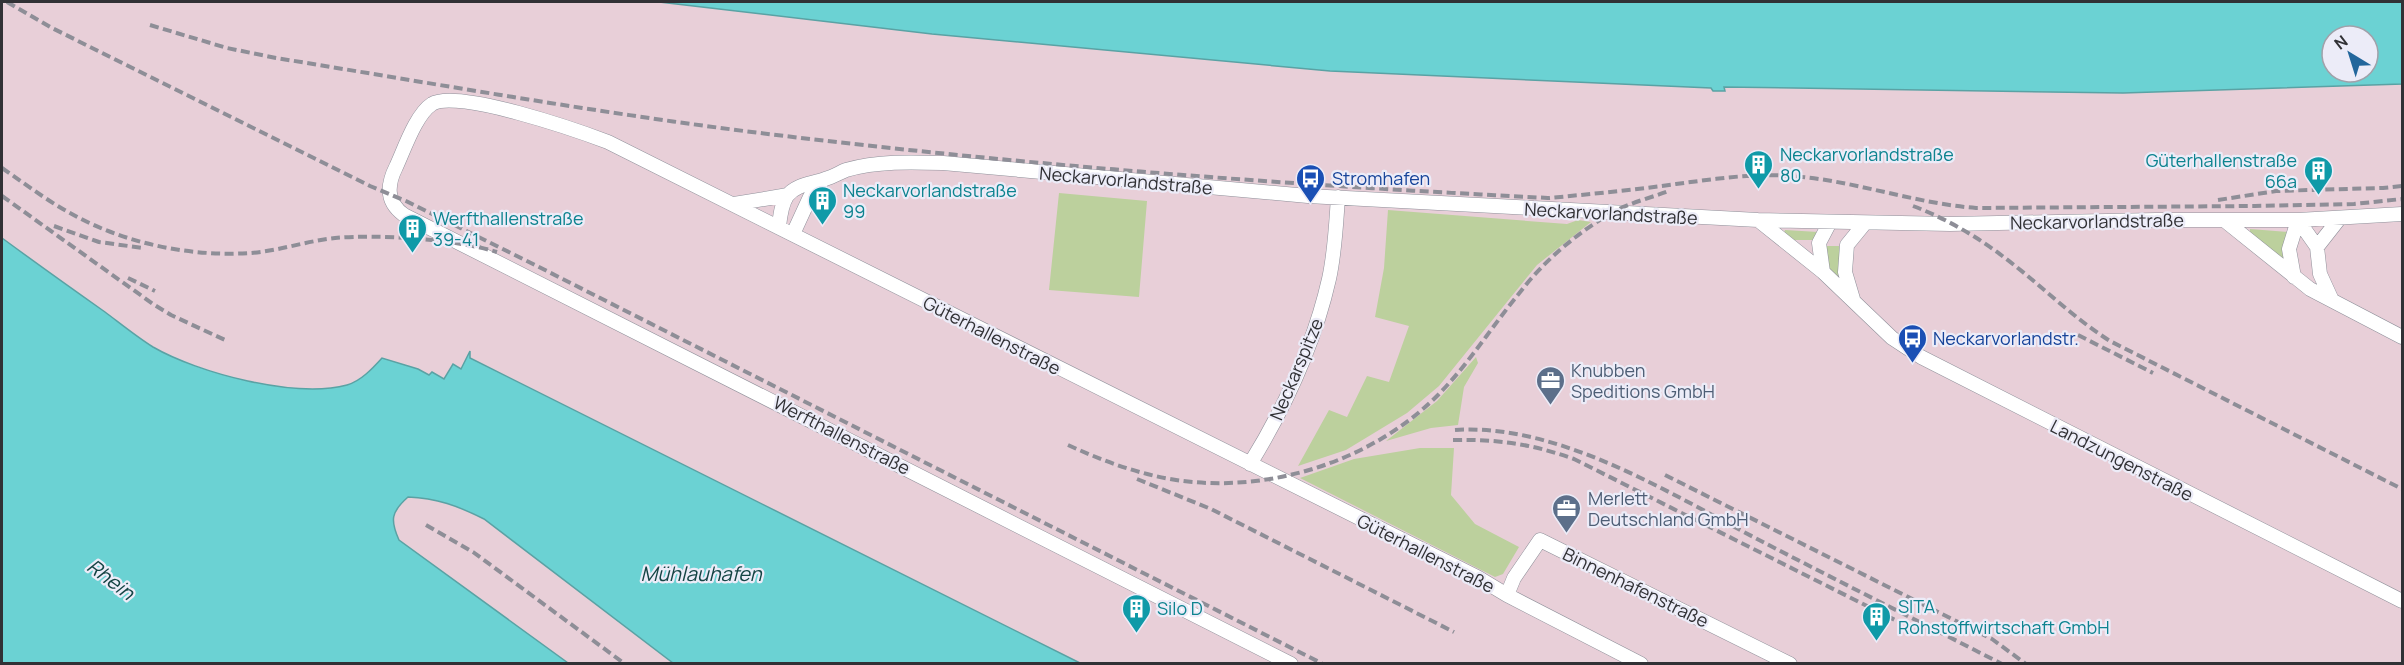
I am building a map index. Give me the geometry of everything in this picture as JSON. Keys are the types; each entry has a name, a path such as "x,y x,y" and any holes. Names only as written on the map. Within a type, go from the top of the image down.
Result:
{"street":[{"name":"Güterhallenstraße","path":"394,206 389,194 389,181 425,110 435,102 443,100 509,110 560,124 608,142 734,204 1477,577 1506,595 1641,663"},
{"name":"Neckarvorlandstraße","path":"734,204 788,195 807,184 846,171 882,164 943,163 1338,197 1758,220 1950,225 2156,220 2298,220 2403,214"},
{"path":"794,234 810,197 823,180"},
{"path":"779,227 780,213 788,195"},
{"name":"Neckarspitze","path":"1250,464 1280,409 1312,339 1329,278 1338,197"},
{"name":"Werfthallenstraße","path":"394,206 404,215 1291,663"},
{"path":"2317,247 2339,219"},
{"name":"Landzungenstraße","path":"1758,220 1823,272 1892,338 1921,357 2403,601"},
{"path":"2224,220 2264,249 2310,289 2403,337"},
{"path":"2298,220 2317,247 2320,274 2331,298"},
{"path":"2294,277 2289,249 2298,220"},
{"path":"1823,272 1819,243 1830,222 1846,244 1866,223"},
{"name":"Landzungenstraße","path":"1846,244 1845,272 1854,301"},
{"name":"Binnenhafenstraße","path":"1506,595 1540,540 1790,663"}],"shaded area":[{"path":"2,2 659,2 932,34 1330,71 1724,90 1723,87 2123,93 2402,84 2402,663 1080,663 469,358 470,352 461,369 444,379 432,372 429,375 418,369 382,358 369,372 349,385 324,389 279,387 239,379 199,367 154,348 2,238"},
{"path":"408,497 429,497 451,503 484,519 673,663 568,663 399,540 393,526 395,509"}],"green space":[{"path":"1059,193 1147,201 1139,297 1049,290"},
{"path":"1388,210 1567,224 1578,220 1591,222 1537,265 1439,386 1407,413 1346,450 1298,466 1329,410 1347,417 1367,376 1389,382 1409,326 1375,317 1384,268"},
{"path":"2250,229 2289,232 2284,262 2250,232"},
{"path":"1785,230 1818,232 1815,240 1792,240 1784,233"},
{"path":"1825,246 1839,246 1845,286 1829,269"},
{"path":"1476,357 1478,363 1464,387 1458,425 1431,428 1386,441 1437,401"},
{"path":"1420,448 1454,448 1451,495 1475,524 1519,547 1503,574 1495,577 1300,478 1354,459"}],"water":[{"path":"659,2 2402,2 2402,84 2123,93 1724,87 1725,91 1713,91 1711,88 1330,71 932,34"},
{"path":"2,238 153,347 195,366 248,381 302,389 347,385 362,377 382,358 418,369 429,375 432,372 444,379 453,364 461,369 470,351 470,358 1080,663 673,663 484,519 447,504 408,497 395,512 393,522 399,540 568,663 2,663"}],"railway":[{"path":"7,2 52,28 537,266 1323,664"},
{"path":"150,25 227,48 276,58 639,116 760,133 956,155 1153,173 1549,198 1733,177 1777,175 1814,178 1976,208 2354,204 2402,199"},
{"path":"2,168 52,203 90,223 134,240 180,250 227,254 250,253 324,239 373,237 439,241 497,252"},
{"path":"2218,200 2276,191 2402,186"},
{"path":"1068,445 1134,471 1176,480 1211,483 1247,482 1283,477 1351,454 1383,438 1413,418 1439,394 1530,280 1562,248 1617,210 1669,191"},
{"path":"2,196 153,304 225,340"},
{"path":"1913,206 1949,222 1984,243 2110,341 2402,489"},
{"path":"54,226 99,242 143,248"},
{"path":"128,278 155,291"},
{"path":"2078,335 2153,373"},
{"path":"1455,430 1495,431 1535,438 1575,450 1614,466 2002,664"},
{"path":"1453,440 1515,443 1574,459 1903,624"},
{"path":"1665,475 1992,639 2026,664"},
{"path":"1137,479 1211,509 1454,632"},
{"path":"426,525 473,552 625,664"}],"place":[{"name":"Neckarvorlandstraße 80","path":"1759,190"},
{"name":"Güterhallenstraße 66a","path":"2318,196"},
{"name":"Stromhafen","path":"1311,204"},
{"name":"Neckarvorlandstraße 99","path":"822,226"},
{"name":"Werfthallenstraße 39-41","path":"412,254"},
{"name":"Neckarvorlandstr.","path":"1912,364"},
{"name":"Knubben Speditions GmbH","path":"1550,406"},
{"name":"Merlett Deutschland GmbH","path":"1567,534"},
{"name":"Silo D","path":"1136,634"},
{"name":"SITA Rohstoffwirtschaft GmbH","path":"1877,642"}],"water label":[{"name":"Mühlauhafen","path":"701,573"},
{"name":"Rhein","path":"111,579"}]}
